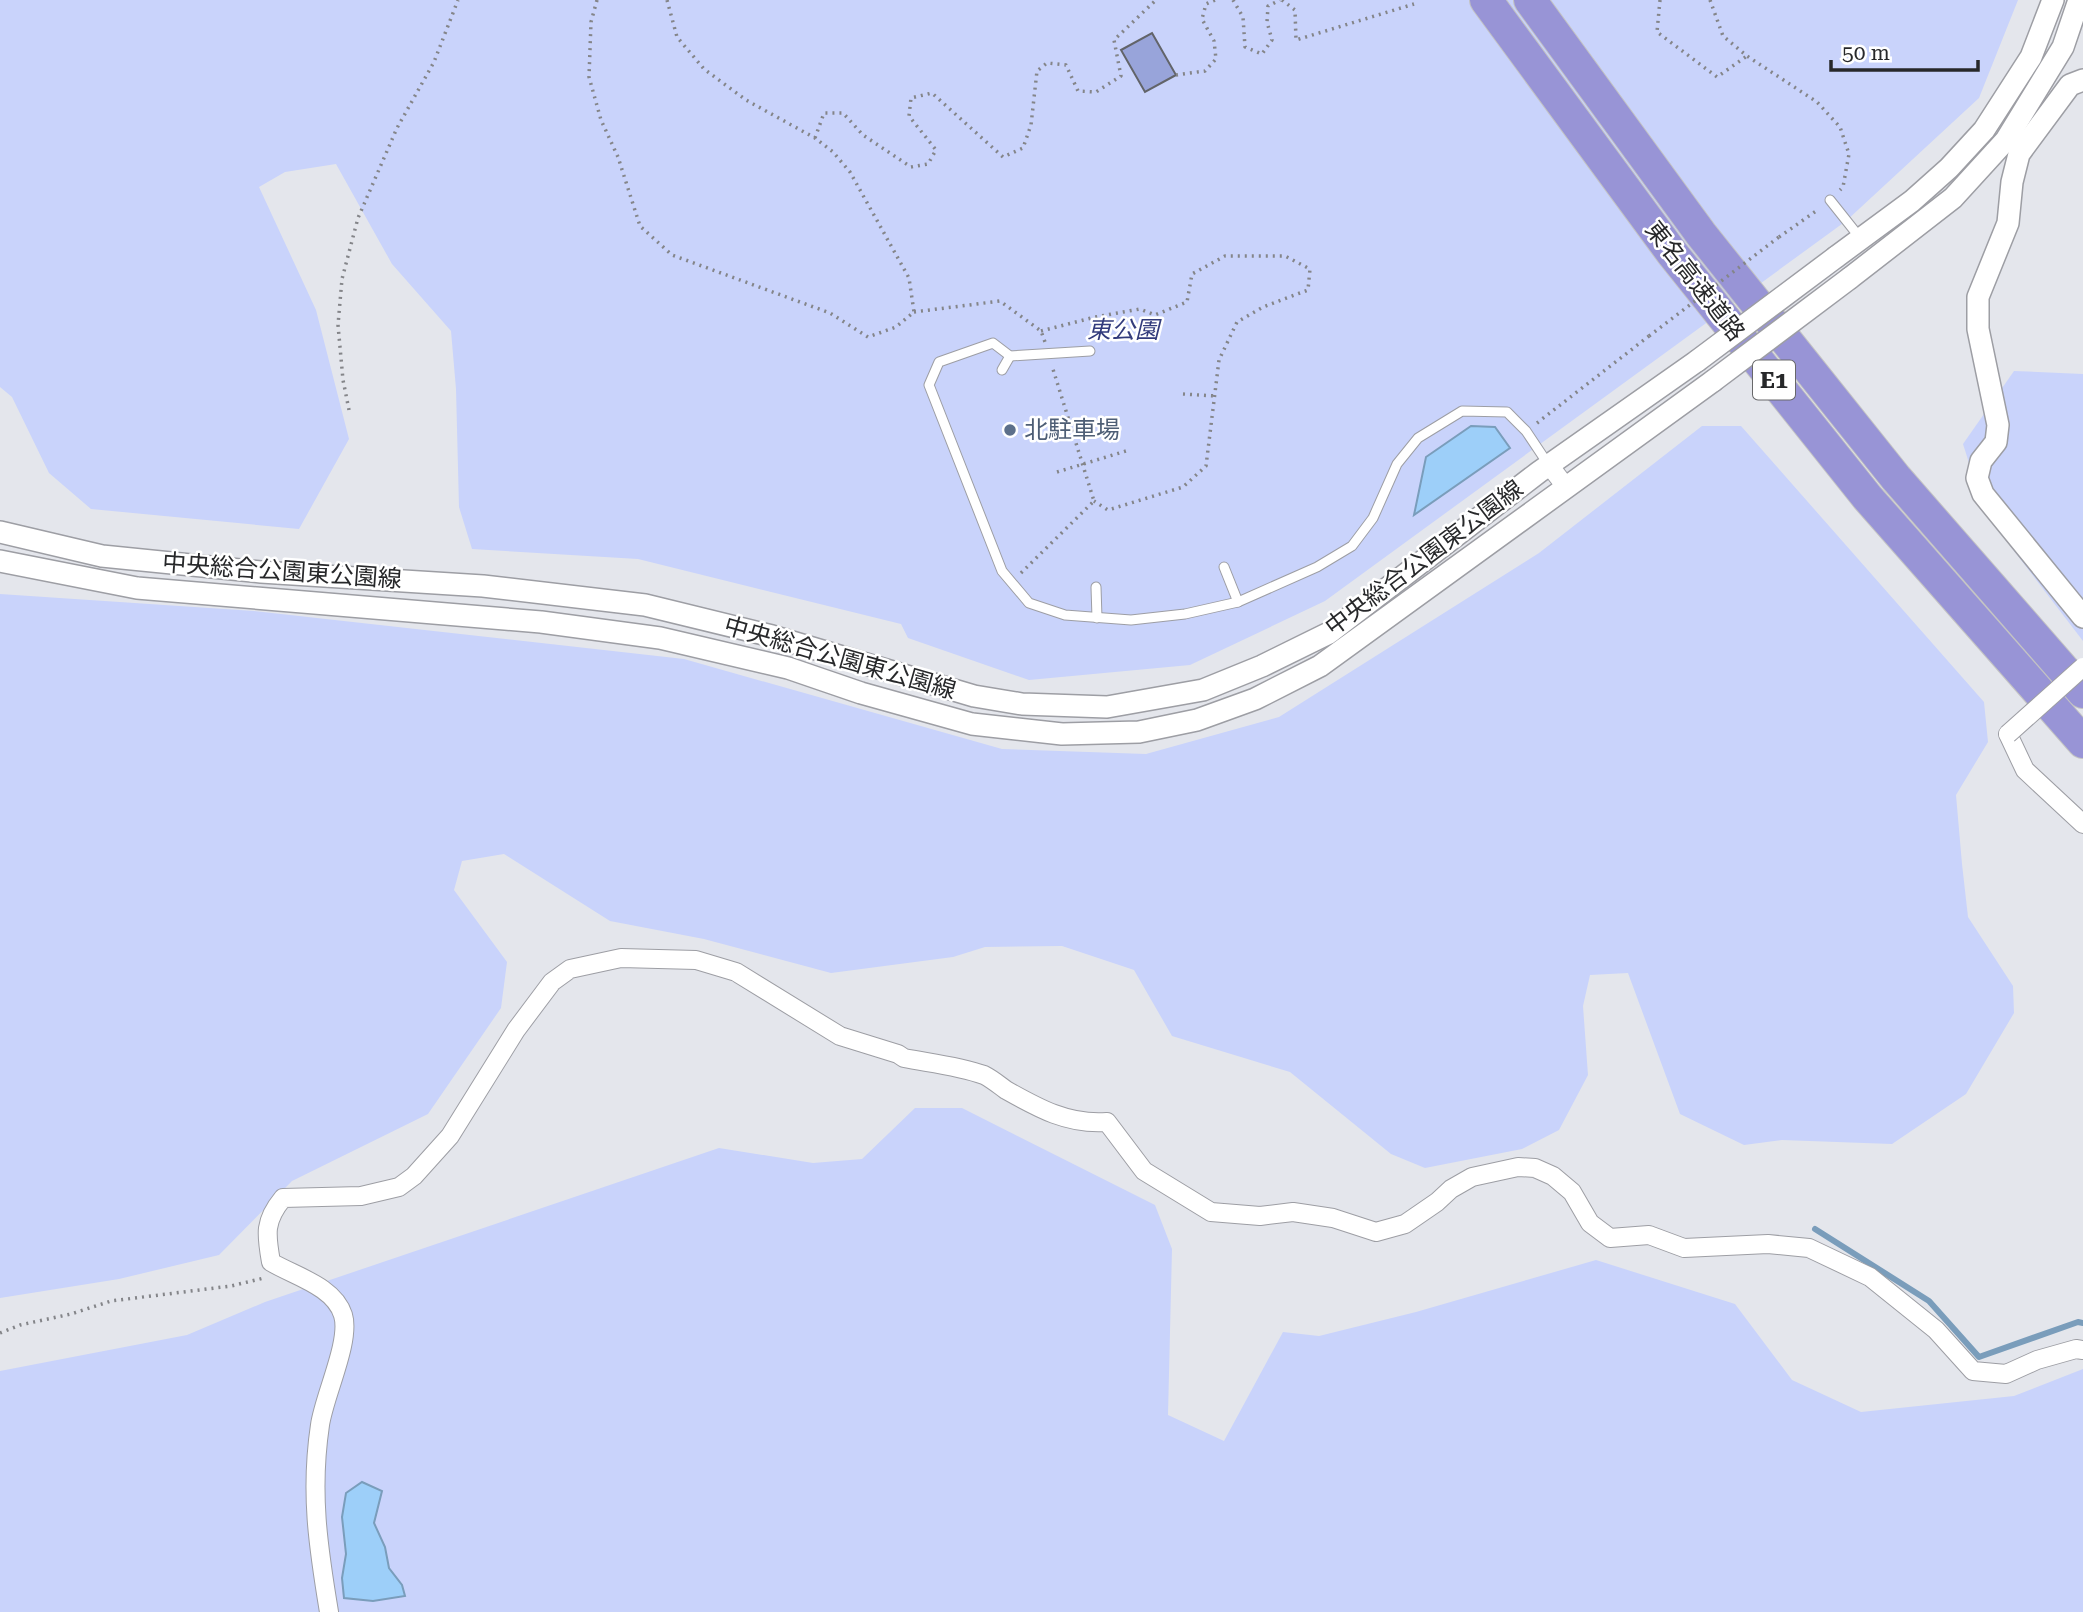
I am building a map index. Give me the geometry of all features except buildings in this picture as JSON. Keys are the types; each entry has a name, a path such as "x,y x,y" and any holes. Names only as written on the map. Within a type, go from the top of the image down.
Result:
{"highway":[{"name":"東名高速道路","path":"1486,0 1672,253 1867,497 2083,743"},
{"name":"東名高速道路","path":"1530,0 1702,234 1870,446 2083,692"}],"street":[{"path":"1860,239 1912,201 1949,168 1984,130 2031,57 2053,0"},
{"path":"0,561 137,588 541,622 660,638 788,668 861,693 972,724 1062,734 1139,732 1197,720 1255,699 1320,666 1713,381 1953,198 2006,140 2063,47 2079,0"},
{"path":"2083,80 2070,85 2019,154 2011,182 2008,223 1978,297 1978,329 1998,425 1996,442 1981,461 1977,478 1983,494 2083,617"},
{"name":"中央総合公園東公園線","path":"0,532 102,556 261,572 483,586 645,605 772,636 974,696 1022,704 1107,707 1203,690 1262,666 1329,633 1421,560 1549,465 1697,361 1860,239"},
{"path":"1549,465 1566,487"},
{"path":"2083,667 2008,734 2025,770 2083,824"},
{"path":"329,1612 317,1541 315,1475 320,1422 340,1353 344,1316 334,1299 308,1280 271,1262 266,1233 272,1211 282,1198 361,1196 399,1187 414,1176 450,1136 516,1030 552,982 570,969 621,958 696,960 736,972 840,1035 904,1058 984,1076 1029,1104 1055,1116 1090,1123 1107,1122 1144,1171 1211,1212 1259,1216 1293,1212 1333,1218 1376,1232 1405,1224 1451,1189 1472,1177 1518,1167 1535,1168 1553,1176 1572,1192 1590,1223 1610,1238 1649,1235 1684,1248 1768,1244 1809,1248 1870,1277 1936,1330 1973,1371 2006,1374 2037,1360 2076,1349 2083,1350"}],"lane":[{"path":"1830,200 1860,239"},
{"path":"1090,351 1010,356 993,343 939,362 929,385 1002,571 1029,603 1065,615 1131,620 1185,614 1238,602 1317,567 1352,546 1373,518 1397,464 1418,438 1462,411 1507,412 1526,431 1549,465"},
{"path":"1002,370 1010,356"},
{"path":"1224,567 1238,602"},
{"path":"1096,587 1097,618"}],"path":[{"path":"349,410 343,380 338,325 342,279 358,218 397,128 433,62 458,0"},
{"path":"597,0 591,22 589,77 601,120 618,157 640,226 673,255 831,313 868,337 896,327 914,312 1000,301 1041,331 1094,501 1108,510 1183,487 1206,466 1219,360 1237,322 1263,307 1308,290 1310,269 1284,256 1225,256 1192,274 1187,302 1155,315 1140,309 1041,331"},
{"path":"667,0 677,37 704,69 746,100 815,138 850,172 909,278 914,312"},
{"path":"815,138 824,113 843,113 863,135 911,167 928,164 936,150 909,116 911,99 932,93 1003,156 1023,148 1031,125 1037,71 1047,63 1066,65 1078,91 1096,92 1121,76 1114,40 1156,0"},
{"path":"1176,75 1205,71 1216,59 1214,41 1202,19 1206,4 1214,0"},
{"path":"1233,0 1243,17 1245,47 1262,54 1272,40 1267,22 1268,6 1281,0 1296,10 1296,40 1414,4"},
{"path":"1660,0 1657,32 1717,77 1747,56"},
{"path":"1526,431 1830,200 1843,187 1849,154 1840,127 1816,102 1747,56 1723,36 1710,0"},
{"path":"1183,394 1215,396"},
{"path":"1057,471 1126,451"},
{"path":"1012,582 1094,501"},
{"path":"0,1333 20,1325 71,1314 111,1301 231,1286 288,1272"}],"green space":[{"name":"東公園","path":"0,0 2018,0 1979,98 1846,221 1325,601 1190,665 1029,680 908,638 901,624 638,559 472,549 459,507 456,389 451,331 392,264 336,164 285,172 259,187 316,310 349,439 299,529 91,509 49,473 12,397 0,387"},
{"path":"2014,371 2083,374 2083,641 1985,513 1963,444"},
{"path":"1702,426 1741,426 1984,702 1988,742 1956,795 1962,864 1968,917 2013,986 2014,1013 1966,1094 1892,1144 1782,1140 1744,1145 1680,1114 1628,973 1590,975 1583,1006 1588,1075 1559,1130 1522,1149 1425,1168 1391,1154 1290,1072 1172,1036 1134,970 1062,946 985,947 953,957 831,973 704,939 610,921 504,854 462,861 454,890 507,962 501,1008 428,1114 292,1181 219,1255 119,1279 0,1298 0,594 254,611 684,659 1002,749 1146,754 1279,717 1539,553"},
{"path":"915,1108 962,1108 1155,1205 1172,1249 1168,1415 1224,1441 1283,1332 1319,1336 1416,1312 1596,1260 1735,1304 1792,1380 1861,1412 2014,1396 2083,1369 2083,1612 0,1612 0,1371 187,1335 265,1302 719,1148 813,1163 862,1159"}],"shaded area":[{"path":"1471,426 1495,427 1510,448 1414,515 1426,457"},
{"path":"362,1482 382,1491 374,1523 385,1547 389,1568 402,1585 405,1596 373,1601 344,1598 342,1578 346,1554 342,1517 346,1493"}],"waterway":[{"path":"1815,1229 1929,1301 1979,1357 2078,1322 2083,1323"}],"place":[{"name":"北駐車場","path":"1010,430"}]}
